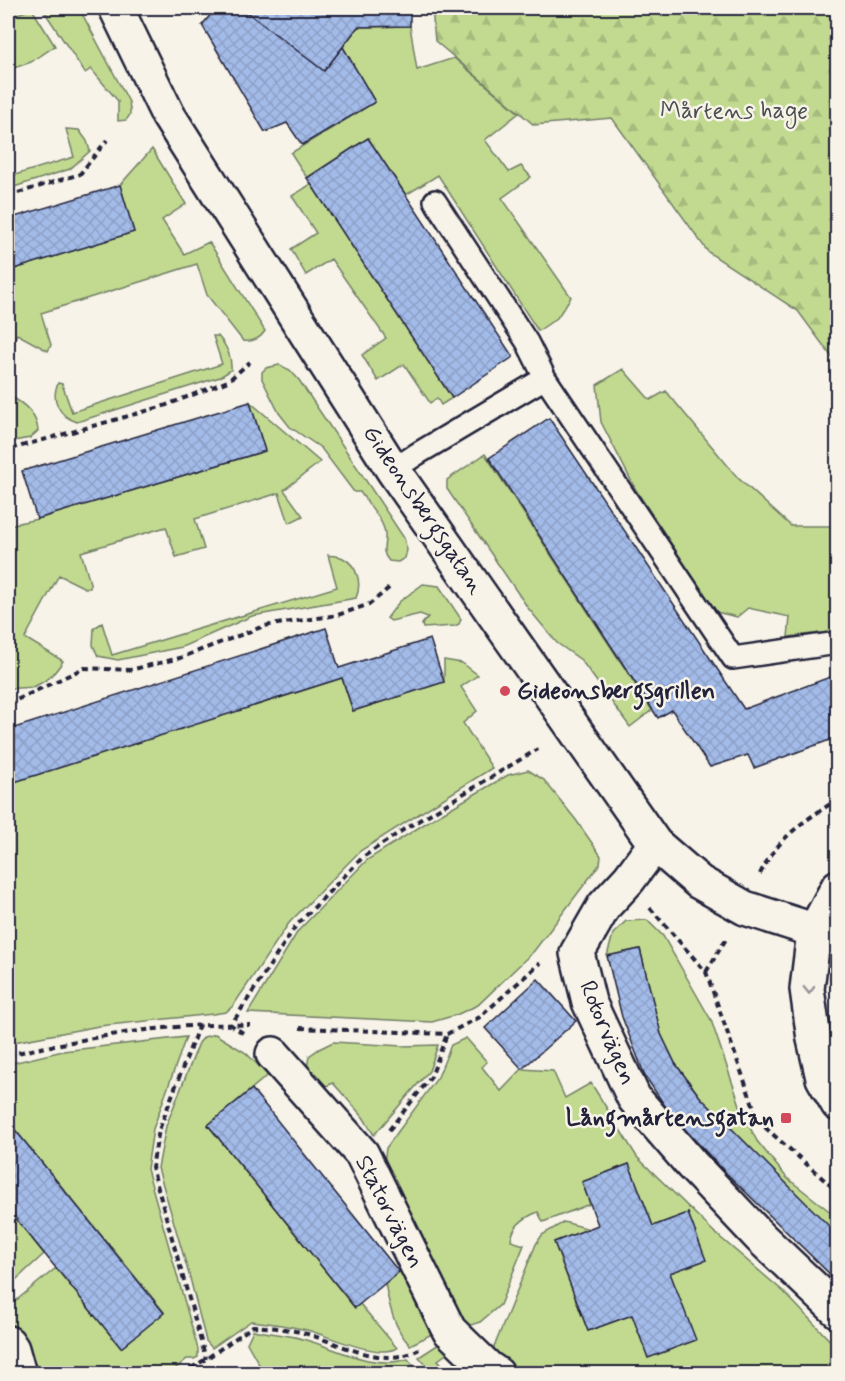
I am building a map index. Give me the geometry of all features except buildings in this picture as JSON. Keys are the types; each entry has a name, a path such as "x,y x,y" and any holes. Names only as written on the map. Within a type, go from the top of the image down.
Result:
{"street":[{"name":"Gideonsbergsgatan","path":"116,8 168,115 393,470 655,844 699,882 736,903 826,935"},
{"name":"Rotorvägen","path":"655,844 629,879 604,906 577,953 589,1002 634,1098 692,1165 760,1237 837,1311"},
{"path":"837,887 826,935 807,989 814,1039 823,1078 837,1104"},
{"name":"Statorvägen","path":"273,1054 362,1154 449,1330 497,1374"},
{"path":"8,1343 19,1374"}],"lane":[{"path":"435,201 527,342 545,378 734,658 837,643"},
{"path":"393,470 545,378"}],"path":[{"path":"8,196 80,174 107,140"},
{"path":"9,450 164,406 228,381 250,362"},
{"path":"8,704 84,668 130,670 180,658 264,626 338,615 359,608 370,604 390,587"},
{"path":"231,1024 295,927 363,857 538,749"},
{"path":"768,858 798,825 837,799"},
{"path":"648,905 706,972 759,1122 837,1192"},
{"path":"199,1025 159,1130 152,1167 206,1359"},
{"path":"362,1154 379,1142 431,1077 447,1034"},
{"path":"182,1374 253,1326 295,1331 367,1353 397,1357 410,1354 449,1330"}],"green space":[{"path":"42,8 79,8 129,102 130,114 126,120 118,121 118,101 91,69 85,73"},
{"name":"Mårtens hage","path":"432,8 837,8 837,364 798,311 708,252 612,118 534,125 435,41"},
{"path":"32,9 55,46 31,62 8,70 8,17"},
{"path":"410,26 417,70 454,58 519,113 485,140 509,172 521,166 531,177 502,198 571,297 557,318 538,331 438,175 406,195 368,138 307,178 291,153 375,102 343,47 358,27"},
{"path":"66,129 79,130 87,141 90,151 70,169 8,189 8,177 74,157"},
{"path":"152,149 186,204 162,220 184,254 209,242 265,331 255,339 243,341 207,295 197,264 41,313 51,345 48,351 17,334 8,352 8,271 134,232 120,185"},
{"path":"311,184 452,398 441,405 437,398 430,403 404,364 378,381 362,355 386,338 331,259 306,275 291,249 316,233 292,196"},
{"path":"213,336 218,336 224,344 231,360 231,370 220,377 77,422 71,420 58,407 55,396 58,383 62,384 72,412 222,364"},
{"path":"279,365 290,370 299,380 404,538 407,550 405,558 398,562 389,561 384,551 384,529 360,492 354,492 321,448 290,427 279,413 262,379 262,372 266,368"},
{"path":"623,369 650,400 666,391 738,478 791,526 837,526 837,631 788,637 790,617 748,608 737,617 716,612 636,490 601,422 597,385"},
{"path":"8,395 23,405 35,419 38,431 30,438 8,442"},
{"path":"250,402 320,462 284,490 303,516 289,523 279,493 195,519 204,549 176,557 166,527 81,552 90,588 85,588 59,575 25,638 63,661 42,683 32,687 8,690 8,523 10,525 37,519 265,451"},
{"path":"485,454 652,710 630,727 581,660 557,643 528,608 447,489 447,480"},
{"path":"328,555 343,558 355,570 359,587 356,598 252,616 182,647 118,660 98,656 93,645 94,628 102,623 112,655 337,587"},
{"path":"423,584 439,586 461,619 459,624 423,628 422,624 428,617 420,614 391,621 387,618 399,602"},
{"path":"444,660 462,663 478,675 461,687 477,711 463,723 492,768 360,851 289,923 233,1006 226,1012 99,1026 8,1043 8,784 342,678 353,711 444,682"},
{"path":"528,770 544,780 576,820 601,856 600,864 534,951 478,1005 432,1022 248,1013 298,931 367,860 508,775"},
{"path":"647,920 663,936 711,1020 743,1114 757,1141 787,1178 837,1217 837,1235 700,1097 675,1063 661,1034 640,949 607,956 613,934 626,921"},
{"path":"215,1034 246,1053 268,1075 208,1125 354,1307 360,1304 397,1348 389,1351 366,1349 307,1330 251,1321 212,1348 206,1341 158,1168 166,1126 199,1043 204,1037"},
{"path":"186,1037 153,1129 147,1169 198,1349 198,1357 187,1359 170,1373 34,1373 8,1323 8,1307 56,1268 121,1348 164,1312 8,1121 8,1064 63,1051"},
{"path":"466,1038 487,1062 482,1067 501,1091 522,1069 553,1071 565,1098 591,1083 637,1157 715,1233 784,1292 837,1348 837,1373 521,1373 498,1362 492,1352 536,1244 542,1235 564,1222 590,1229 554,1242 588,1331 632,1315 695,1340 670,1273 688,1213 653,1226 629,1164 582,1182 590,1204 543,1222 538,1212 524,1219 517,1227 511,1241 524,1245 500,1305 480,1322 466,1327 447,1305 384,1163 386,1148 438,1077 451,1045"},
{"path":"333,1042 403,1046 438,1045 429,1071 374,1135 363,1117 333,1083 318,1090 306,1075 309,1056"},
{"path":"8,1209 44,1254 8,1287"},
{"path":"404,1262 436,1332 410,1345 396,1324 385,1283 399,1272"},
{"path":"253,1330 295,1337 351,1356 380,1362 408,1359 420,1373 264,1373 247,1343"},
{"path":"442,1342 449,1352 438,1360 450,1373 433,1373 419,1357"}],"place":[{"name":"Gideonsbergsgrillen","path":"505,691"},
{"name":"Långmårtensgatan","path":"786,1118"}]}
